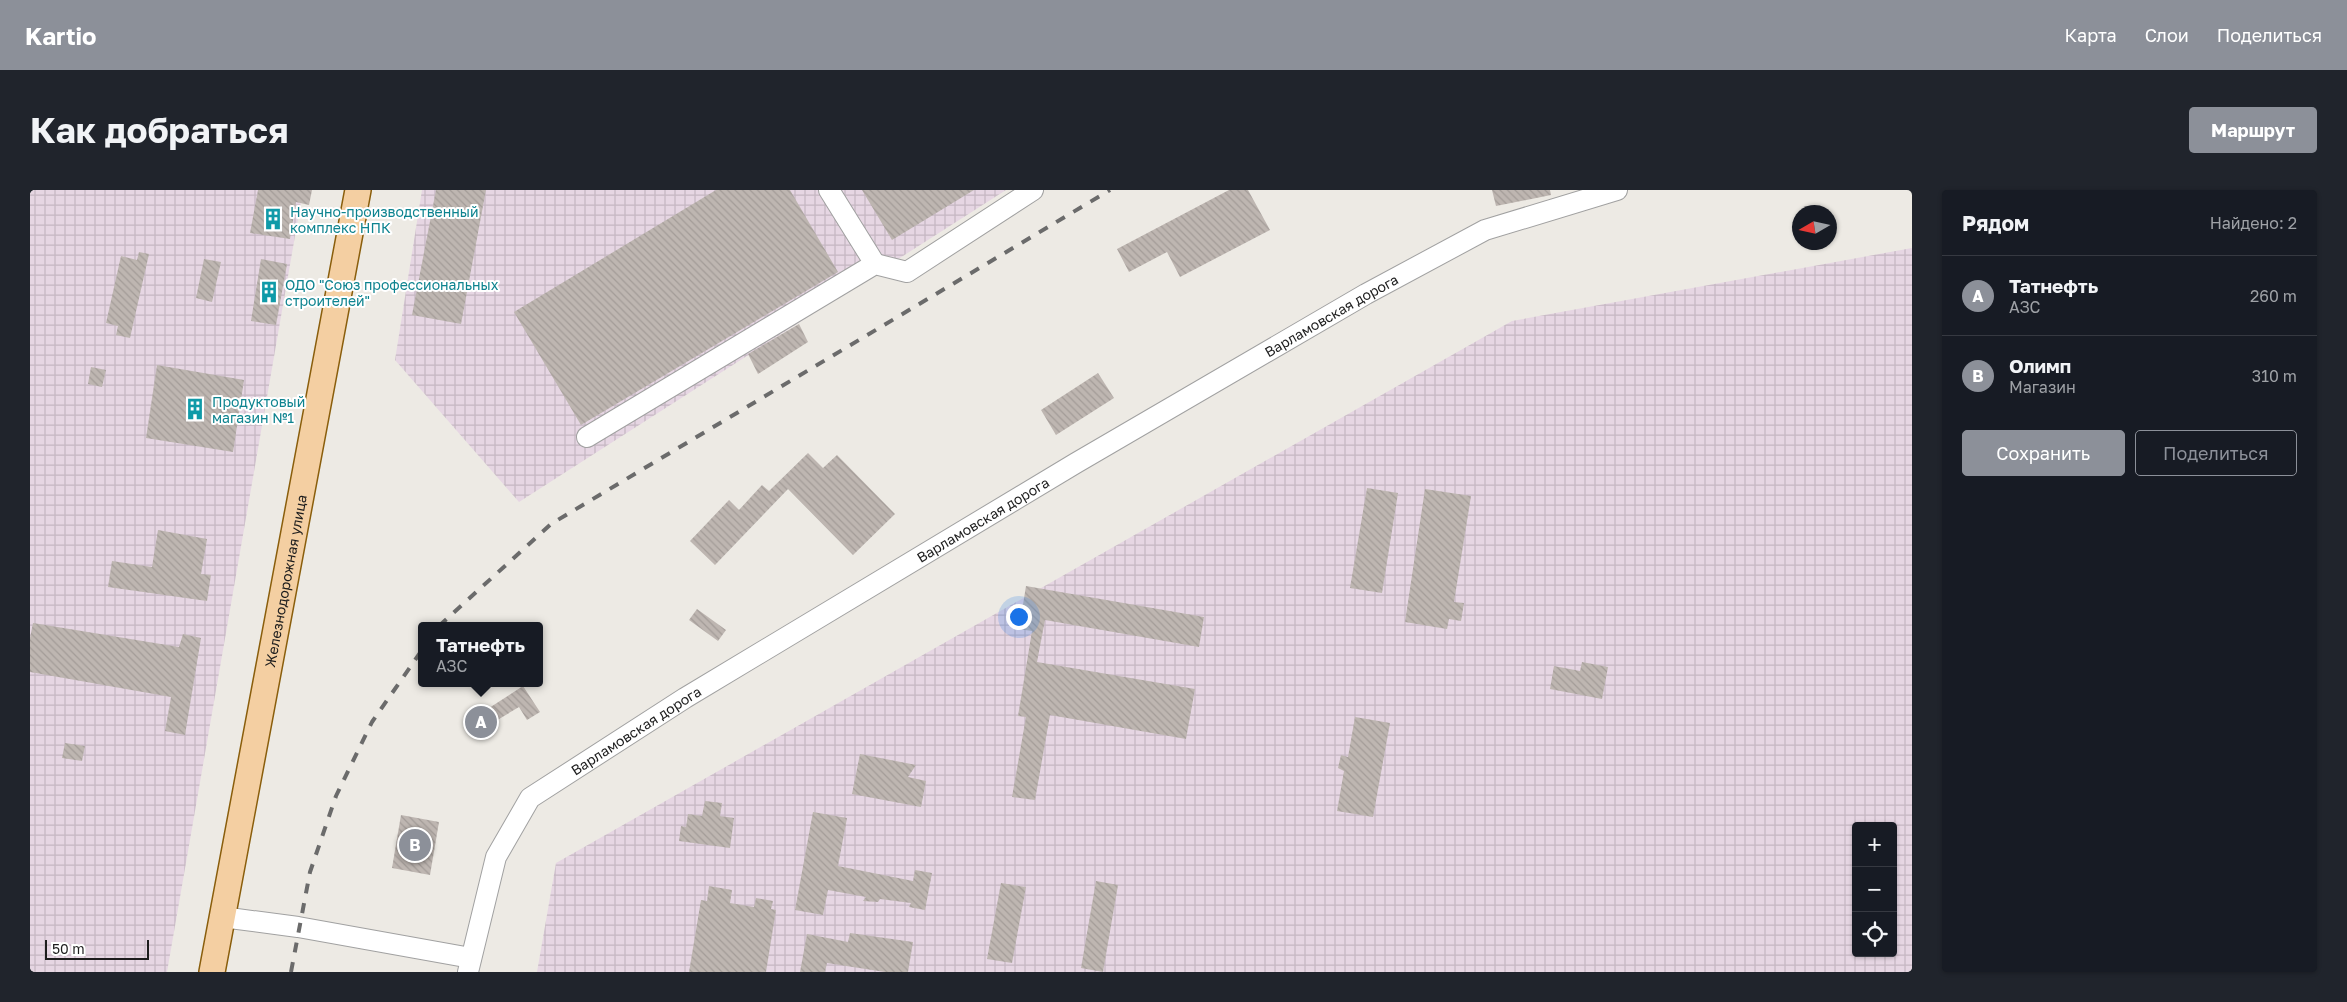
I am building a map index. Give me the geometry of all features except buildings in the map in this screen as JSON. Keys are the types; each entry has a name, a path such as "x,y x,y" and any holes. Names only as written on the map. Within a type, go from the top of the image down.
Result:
{"main road":[{"name":"Железнодорожная улица","path":"212,972 358,190"}],"street":[{"path":"829,190 875,264 907,272 1033,190"},
{"name":"Варламовская дорога","path":"470,965 496,857 530,798 693,693 1076,463 1366,294 1485,230 1616,190"},
{"path":"587,437 875,264"},
{"path":"222,917 298,927 470,965"}],"shaded area":[{"path":"30,190 303,190 167,972 30,972"},
{"path":"422,190 1006,190 519,502 395,360"},
{"path":"1912,248 1912,972 537,972 556,863 1512,321"}],"railway":[{"path":"443,622 551,524 1110,190"},
{"path":"291,972 310,872 336,796 372,722 418,656"}],"place":[{"name":"Научно-производственный комплекс НПК","path":"273,219"},
{"name":"ОДО \"Союз профессиональных строителей\"","path":"269,292"},
{"name":"Продуктовый магазин №1","path":"195,409"},
{"name":"Татнефть","path":"481,722"},
{"name":"Олимп","path":"415,845"}]}
